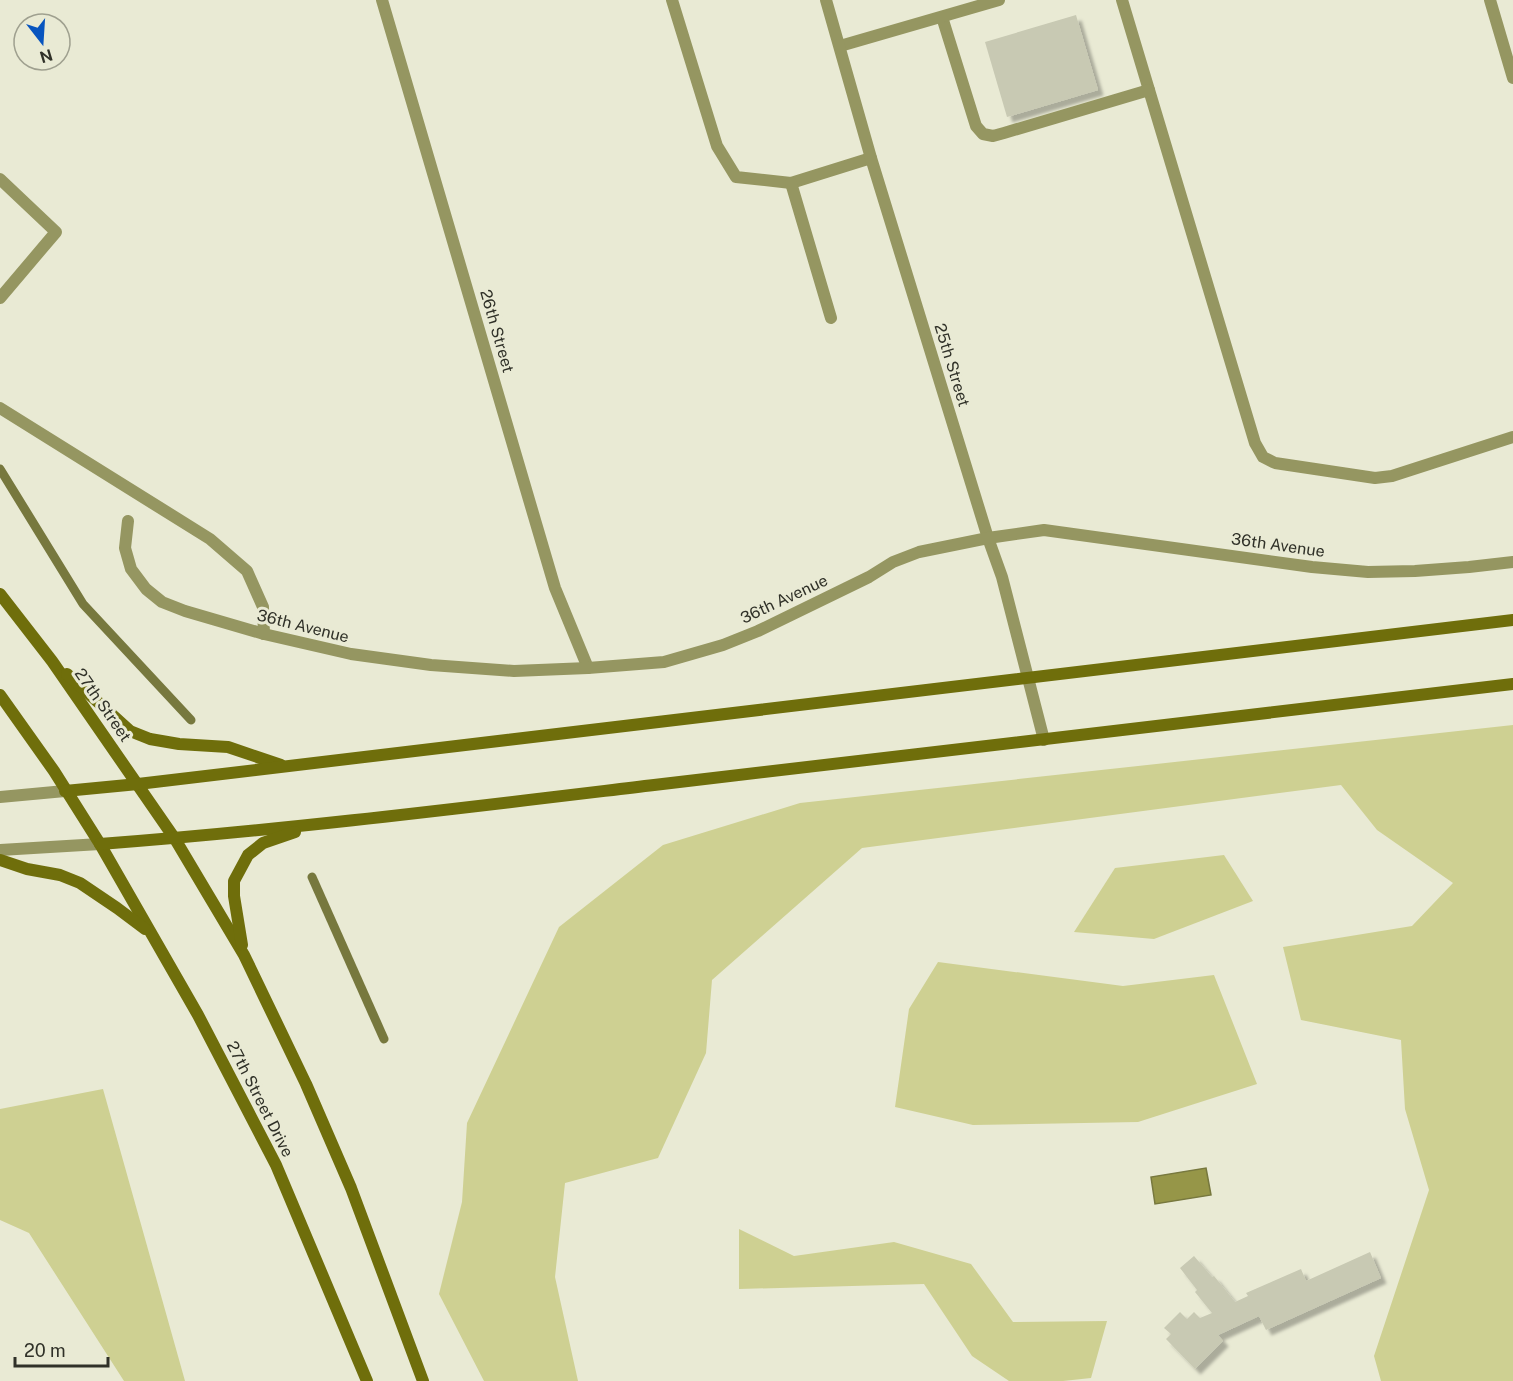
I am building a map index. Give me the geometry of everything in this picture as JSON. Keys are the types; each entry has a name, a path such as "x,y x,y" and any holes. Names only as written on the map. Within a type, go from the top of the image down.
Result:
{"main road":[{"name":"27th Street","path":"0,594 52,661 175,839"},
{"path":"65,791 1029,679 1513,620"},
{"path":"52,661 130,730 150,739 179,744 228,747 285,766"},
{"path":"0,695 35,743 100,844 314,825 1513,684"},
{"path":"244,955 234,897 234,881 248,855 263,843 314,825"},
{"path":"175,839 244,955 306,1084 351,1188 423,1381"},
{"name":"27th Street Drive","path":"100,844 198,1014 276,1165 367,1381"},
{"path":"0,860 27,869 60,875 80,883 151,934"}],"street":[{"name":"26th Street","path":"382,0 555,588 588,668"},
{"path":"672,0 717,146 736,177 791,183 871,158"},
{"name":"25th Street","path":"826,0 871,158 1002,577 1044,740"},
{"path":"840,46 999,0"},
{"path":"1122,0 1255,443 1263,457 1275,463 1375,478 1392,476 1513,437"},
{"path":"1490,0 1513,78"},
{"path":"942,17 976,126 983,134 993,136 1149,90"},
{"path":"0,179 56,232 0,298"},
{"path":"791,183 831,318"},
{"path":"0,408 210,539 248,571 263,607 264,634"},
{"name":"36th Avenue","path":"129,521 125,548 131,569 146,589 162,602 185,611 264,634 351,654 431,665 514,671 664,662 723,645 758,631 859,582 893,562 919,552 988,538 1044,530 1312,567 1368,572 1415,571 1513,562"},
{"path":"0,797 65,791"},
{"path":"0,850 100,844"}],"green space":[{"path":"1513,725 1513,1381 1381,1381 1374,1356 1429,1190 1405,1109 1401,1040 1301,1020 1283,947 1412,926 1453,883 1377,830 1341,785 862,848 712,980 706,1053 658,1158 565,1183 555,1277 578,1381 484,1381 439,1294 462,1202 467,1123 559,927 663,845 800,803"},
{"path":"1224,855 1253,901 1154,939 1074,932 1115,868"},
{"path":"938,962 1123,986 1214,975 1257,1084 1138,1122 973,1125 895,1107 909,1009"},
{"path":"103,1089 185,1381 124,1381 29,1233 0,1220 0,1109"},
{"path":"739,1229 794,1256 894,1242 971,1264 1013,1322 1107,1321 1091,1378 1063,1381 1009,1381 972,1356 924,1284 739,1289"}],"shaded area":[{"path":"1206,1168 1211,1195 1155,1204 1151,1177"}],"building":[{"path":"1076,15 1098,90 1007,117 985,42"},
{"path":"1370,1252 1381,1278 1266,1330 1259,1316 1218,1335 1223,1341 1195,1369 1166,1339 1171,1334 1164,1328 1180,1312 1187,1319 1194,1312 1200,1318 1212,1313 1180,1268 1194,1256 1235,1302 1248,1296 1246,1293 1301,1269 1306,1281"}],"waterway":[{"path":"0,469 83,604 191,720"},
{"path":"312,877 384,1039"}]}
